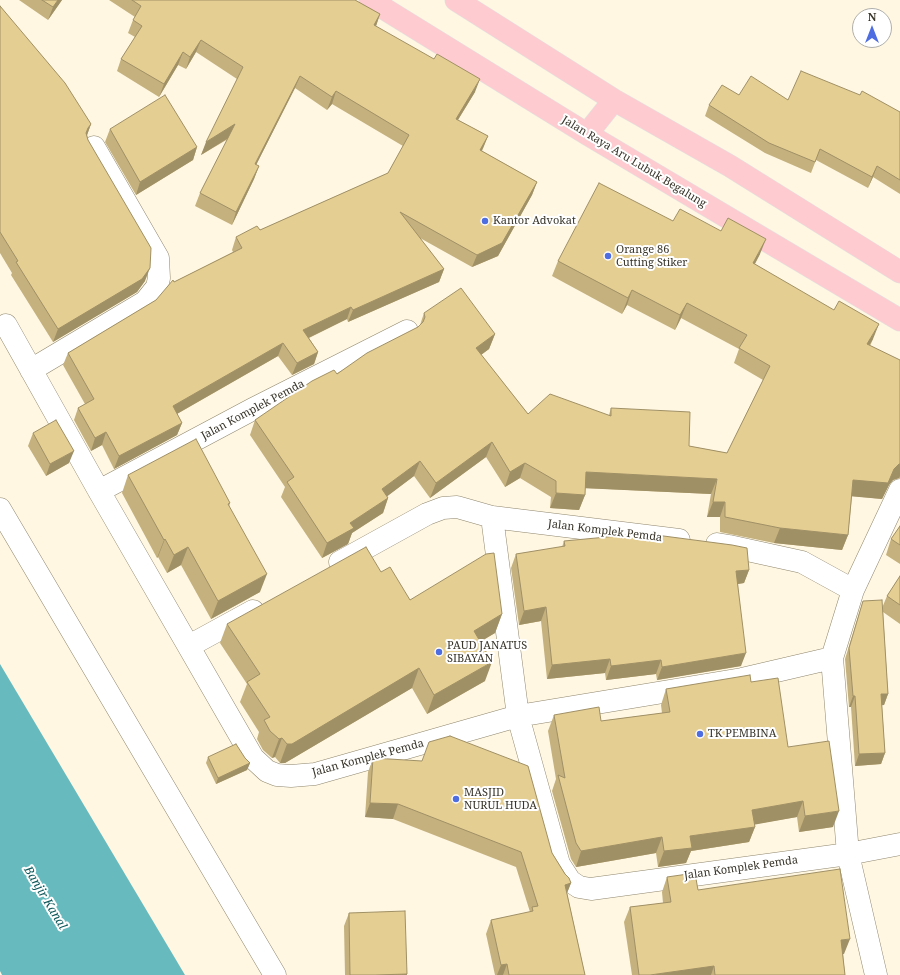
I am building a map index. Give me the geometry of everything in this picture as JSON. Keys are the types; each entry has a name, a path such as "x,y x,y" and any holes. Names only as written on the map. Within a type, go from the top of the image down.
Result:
{"main road":[{"name":"Jalan Raya Aru Lubuk Begalung","path":"370,0 587,134 900,320"},
{"path":"456,0 614,100 730,166 900,272"},
{"path":"587,134 614,100"}],"street":[{"path":"31,370 145,302 157,287 159,278 158,258 94,148"},
{"name":"Jalan Komplek Pemda","path":"6,325 99,491 253,758 267,771 277,775 291,776 315,774 518,716 742,678 832,658"},
{"name":"Jalan Komplek Pemda","path":"99,491 253,409 407,331"},
{"path":"876,975 848,854 832,658 853,590 900,490"},
{"name":"Jalan Komplek Pemda","path":"322,572 427,514 443,508 457,507 492,517 730,546 802,562 853,590"},
{"path":"0,509 275,975"},
{"name":"Jalan Komplek Pemda","path":"492,517 518,716 559,864 570,880 579,887 591,889 848,854 900,844"},
{"path":"189,646 273,600"}],"water":[{"name":"Banjir Kanal","path":"0,664 185,975 2,975 0,971"}],"building":[{"path":"42,0 58,0 53,7"},
{"path":"132,0 355,0 380,14 374,25 434,59 437,54 480,79 456,119 488,136 480,150 537,182 502,243 477,255 400,212 444,269 353,310 351,307 303,330 318,352 297,363 283,343 173,406 182,423 119,456 106,432 95,438 78,408 94,399 68,353 156,300 173,280 174,282 242,248 236,237 257,226 260,230 388,173 409,135 336,91 332,97 300,76 255,164 259,166 236,212 200,193 235,124 206,142 243,67 201,40 190,57 183,52 164,84 121,59 142,26 133,20 141,6"},
{"path":"0,6 65,83 91,124 86,133 88,140 151,248 150,268 142,279 58,329 16,262 18,261 0,232"},
{"path":"801,71 860,95 862,91 900,112 900,180 877,166 872,177 820,149 815,162 769,143 709,105 722,85 739,95 751,76 788,100"},
{"path":"165,95 197,147 140,182 110,129"},
{"path":"599,183 673,221 680,209 721,231 728,218 766,239 753,263 834,310 839,301 879,324 867,344 900,360 900,464 894,469 888,483 853,480 848,535 780,528 725,517 725,502 713,502 717,479 586,472 585,495 556,493 556,481 525,463 510,472 492,442 436,483 420,461 382,489 388,498 350,523 354,528 327,543 287,482 294,477 255,420 312,381 334,370 337,374 367,353 418,327 423,322 425,317 424,313 461,288 495,334 476,348 528,414 550,394 611,416 611,408 690,412 689,446 727,453 770,366 739,348 747,335 687,303 680,315 632,290 628,298 558,261"},
{"path":"56,420 74,451 50,464 33,433"},
{"path":"196,439 230,503 228,504 267,574 218,601 188,547 174,555 128,475"},
{"path":"900,526 900,545 891,539"},
{"path":"639,534 640,537 656,535 747,548 749,570 736,571 746,653 662,667 661,660 611,666 610,659 552,665 546,607 524,611 516,554 565,546 564,541"},
{"path":"366,547 381,572 390,567 410,600 486,554 494,553 502,614 474,631 492,662 434,695 419,668 292,744 287,744 282,738 279,739 270,731 264,720 270,717 247,682 260,674 227,624"},
{"path":"900,576 900,605 887,596"},
{"path":"882,600 888,694 881,694 885,753 859,754 855,696 853,696 849,648 863,601"},
{"path":"750,675 751,682 778,678 788,747 829,741 839,811 805,816 803,801 752,810 755,827 690,836 692,848 664,851 662,837 581,851 576,843 558,775 565,778 554,715 599,707 601,721 670,712 666,689"},
{"path":"450,736 528,766 552,853 571,883 565,885 585,975 509,975 507,964 501,965 491,920 533,911 532,907 538,906 521,852 398,804 370,803 373,758 422,761 429,742"},
{"path":"236,744 250,763 218,778 208,757"},
{"path":"840,869 850,939 841,940 845,975 715,975 714,966 650,975 639,975 630,907 671,902 667,877 695,873 698,890"},
{"path":"405,911 407,974 350,975 349,913"}],"place":[{"name":"Kantor Advokat","path":"485,221"},
{"name":"Orange 86 Cutting Stiker","path":"608,256"},
{"name":"PAUD JANATUS SIBAYAN","path":"439,652"},
{"name":"TK PEMBINA","path":"700,734"},
{"name":"MASJID NURUL HUDA","path":"456,799"}]}
